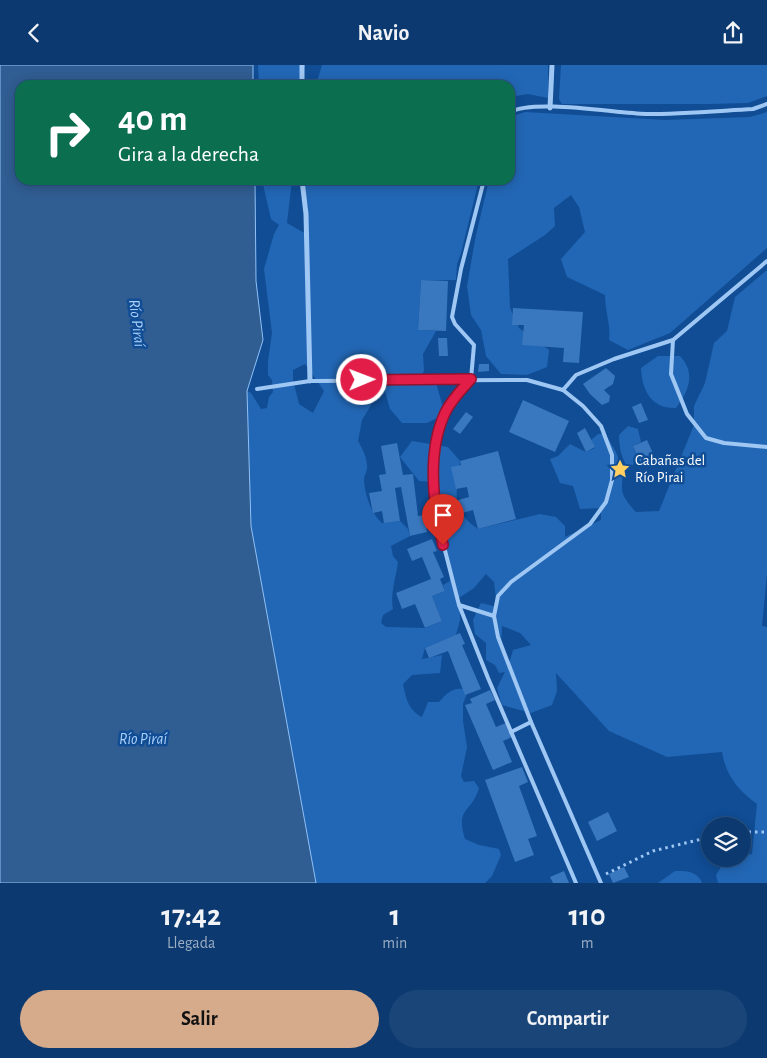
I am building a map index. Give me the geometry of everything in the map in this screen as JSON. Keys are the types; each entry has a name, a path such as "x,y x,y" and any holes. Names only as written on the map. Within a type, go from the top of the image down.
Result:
{"street":[{"path":"302,65 302,80"},
{"path":"550,108 552,65"},
{"path":"303,185 306,214 310,381"}],"lane":[{"path":"515,110 518,108 550,108 646,114 753,109 767,104"},
{"path":"483,185 461,269 452,317 455,324 474,345 471,379 445,413 437,437 434,492 440,531 459,605 576,883"},
{"path":"563,390 576,375 614,359 674,340 767,261"},
{"path":"674,340 670,374 686,414 706,438 724,443 767,447"},
{"path":"257,389 310,381 527,380 563,390 583,406 601,425 612,455 612,480 606,502 590,524 511,582 498,596 494,616 498,637 531,722 601,883"},
{"path":"459,605 494,616"},
{"path":"512,732 531,722"}],"path":[{"path":"751,832 767,832"},
{"path":"599,877 653,851 701,839"}],"shaded area":[{"path":"258,65 305,65 303,80 259,80"},
{"path":"322,65 548,65 548,98 528,94 515,96 515,80 318,80"},
{"path":"561,65 767,65 767,96 748,103 562,104 559,99"},
{"path":"525,112 665,120 750,117 767,112 767,248 670,333 628,350 609,340 605,295 567,277 561,259 585,232 579,207 571,195 554,208 555,226 545,235 508,259 510,308 519,328 549,350 547,367 527,375 501,374 486,356 481,330 471,315 467,286 488,185 515,185 515,115"},
{"path":"263,185 291,185 287,223 306,234 308,211 305,185 478,185 457,264 456,280 421,280 418,330 436,331 423,354 424,371 417,382 436,383 445,414 427,423 402,423 390,409 383,385 368,391 371,405 362,420 358,441 367,461 364,485 367,497 375,515 382,523 400,521 408,529 410,536 391,546 393,556 398,562 393,592 393,609 383,615 381,623 386,627 426,628 442,621 432,596 445,591 443,585 450,581 448,561 435,526 439,509 433,482 419,481 400,457 412,441 448,447 460,461 457,491 459,507 469,522 478,529 540,514 556,517 565,526 565,537 601,520 601,508 580,509 573,486 560,483 550,459 558,456 570,444 586,452 595,448 591,440 598,434 605,434 617,455 622,470 622,492 629,504 636,512 659,511 694,425 694,406 705,383 714,343 727,331 735,297 767,270 767,574 762,626 767,627 767,883 718,883 716,875 721,867 751,867 757,804 734,782 726,768 722,752 667,757 609,731 556,673 557,691 552,705 531,713 502,705 497,688 505,672 499,673 495,665 486,660 486,643 475,634 473,620 481,603 497,607 494,582 486,574 474,588 459,598 460,620 456,635 425,648 422,659 442,655 440,673 412,675 403,684 411,707 422,717 428,702 439,702 455,689 468,690 463,704 463,721 467,747 461,776 464,782 474,781 479,788 463,815 462,829 465,839 479,845 499,849 501,855 492,876 485,883 316,883 251,526 247,391 251,393 261,409 267,408 269,397 273,392 272,380 268,375 272,333 264,269 274,234 279,225 271,219","holes":["305,364 324,391 313,413 299,404 293,380 293,370","502,626 520,633 531,645 513,650 509,664 501,648"]},
{"path":"658,356 680,356 688,369 689,382 687,389 676,408 654,402 643,384 641,368"},
{"path":"628,426 638,429 641,442 633,446 638,458 629,470 621,454 619,435"},
{"path":"675,871 694,874 702,883 658,883"}],"water":[{"name":"Río Piraí","path":"0,65 253,65 253,80 15,80 15,185 255,185 256,281 263,340 247,391 251,526 316,883 0,883"}],"building":[{"path":"421,280 448,281 446,331 418,330"},
{"path":"513,308 583,312 579,363 563,362 564,348 522,345 524,325 512,325"},
{"path":"438,338 447,338 448,356 439,356"},
{"path":"479,364 489,364 489,371 478,372"},
{"path":"606,368 615,376 613,384 604,390 610,396 609,402 602,405 590,394 583,384"},
{"path":"523,400 569,421 555,452 509,432"},
{"path":"641,403 648,420 639,423 632,407"},
{"path":"466,412 473,417 460,434 453,429"},
{"path":"585,428 595,447 586,452 577,433"},
{"path":"647,440 656,460 642,466 633,446"},
{"path":"397,443 403,475 413,474 418,516 424,515 427,532 410,536 401,487 395,488 400,521 384,523 382,511 373,513 369,493 382,491 379,475 386,474 381,446"},
{"path":"498,451 516,519 478,529 473,510 462,513 458,500 469,497 467,487 456,489 451,467 461,465 460,461"},
{"path":"432,539 437,551 433,552 444,577 440,579 445,591 432,596 442,621 425,628 415,604 402,609 396,593 431,579 422,557 412,561 407,549"},
{"path":"460,633 465,644 462,645 481,689 465,695 448,651 429,658 425,648"},
{"path":"490,690 495,700 486,704 496,727 506,723 512,737 503,741 512,762 493,770 465,705 472,703 470,699"},
{"path":"522,767 528,782 519,786 537,836 528,839 534,855 515,862 485,780"},
{"path":"608,812 617,831 597,841 588,822"},
{"path":"624,867 629,877 613,883 609,874"},
{"path":"564,871 569,883 553,883 550,877"}],"place":[{"name":"Cabañas del Río Pirai","path":"620,469"}],"route":[{"path":"362,380 471,379 452,401 445,413 437,437 434,492 443,545"}]}
